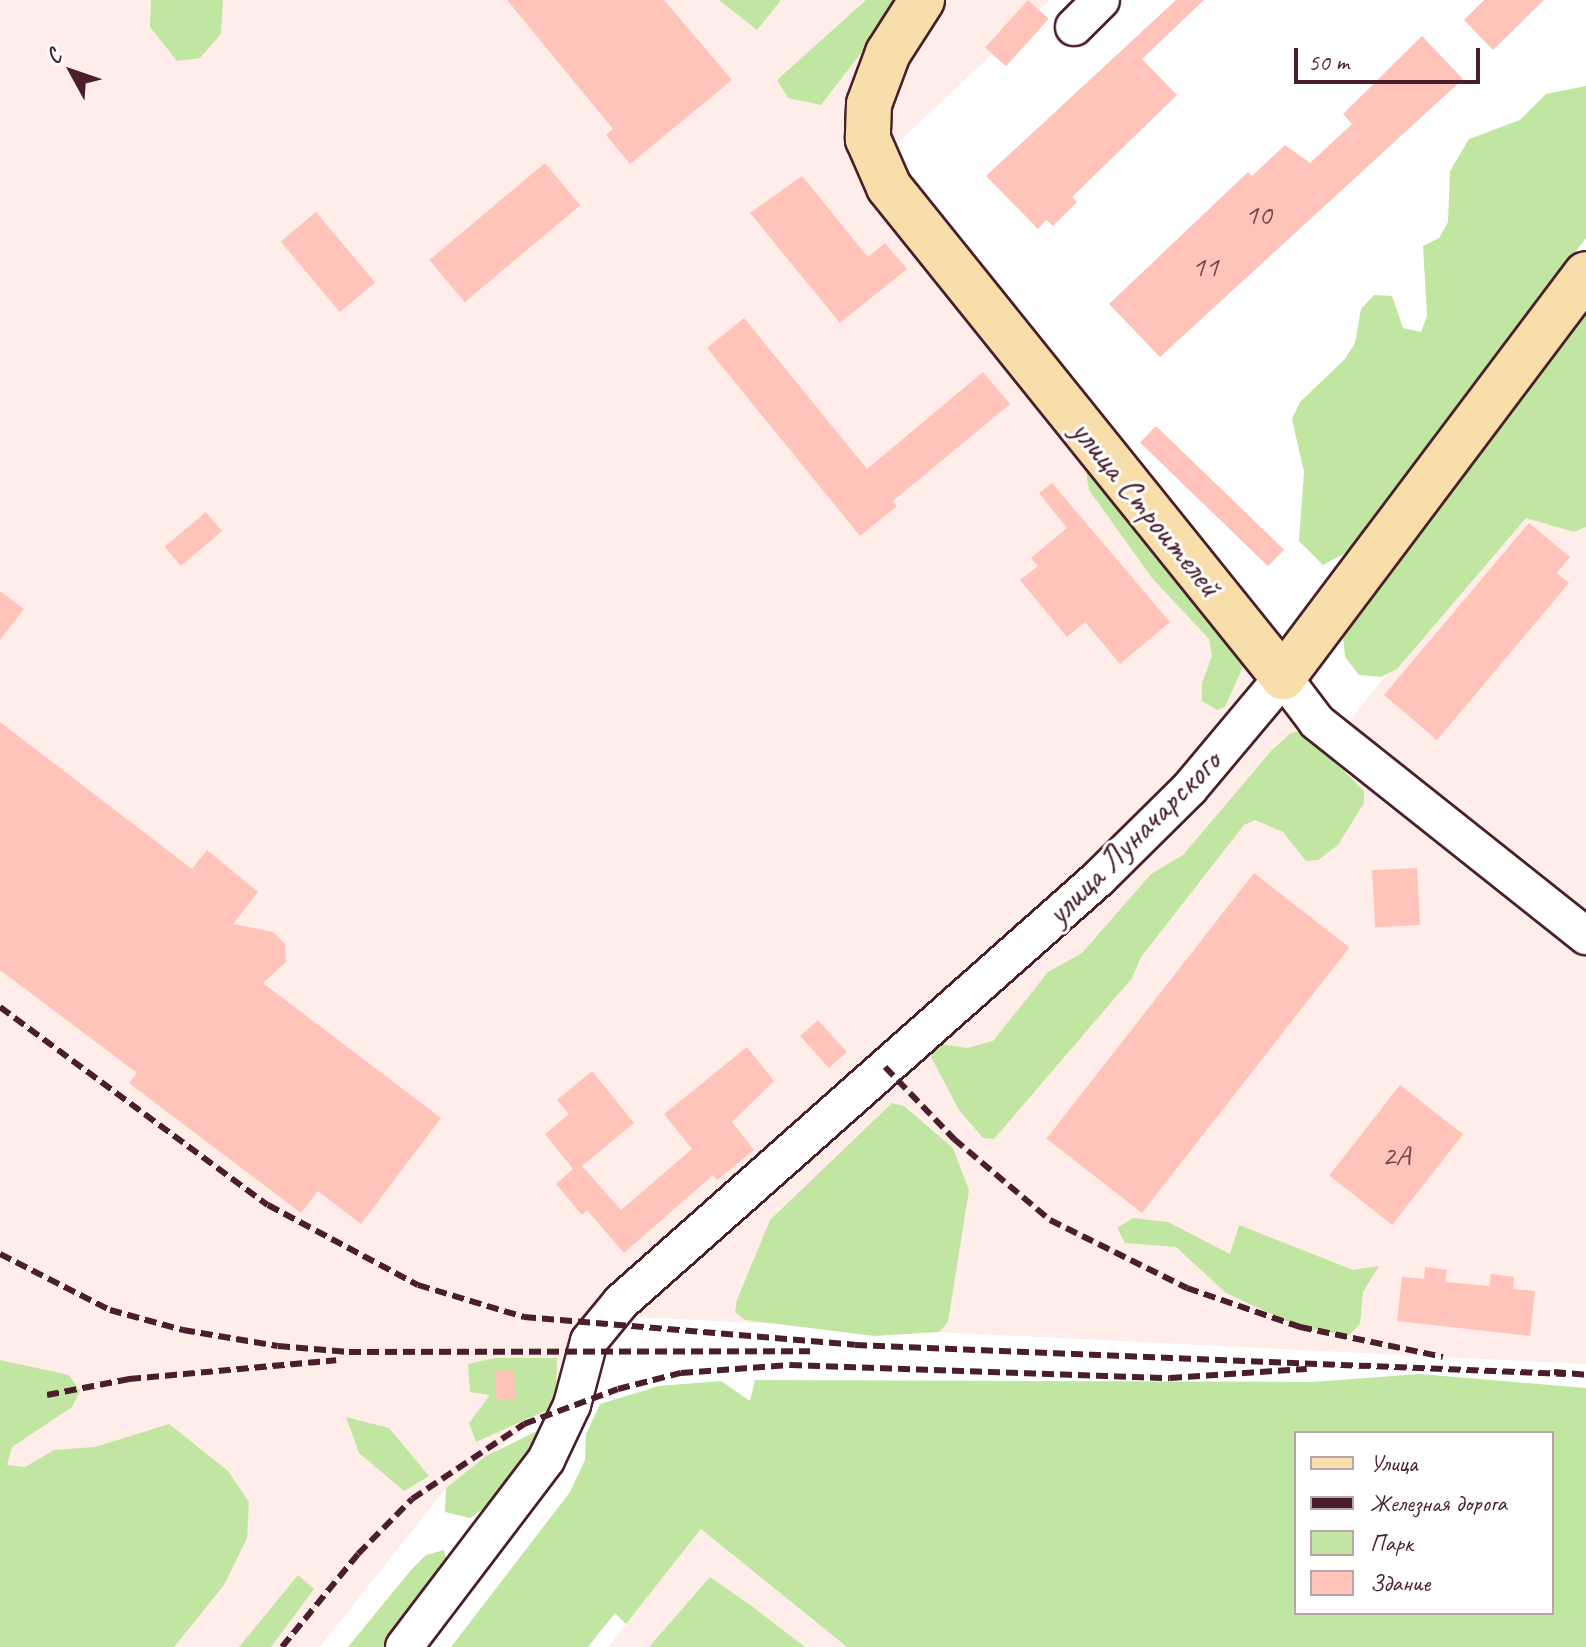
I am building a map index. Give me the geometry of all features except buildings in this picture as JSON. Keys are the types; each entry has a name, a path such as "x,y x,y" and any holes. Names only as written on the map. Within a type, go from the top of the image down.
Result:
{"main road":[{"name":"улица Строителей","path":"922,0 888,53 869,104 868,139 889,187 1283,677"},
{"name":"улица Луначарского","path":"1283,677 1586,274"}],"street":[{"path":"1074,27 1101,0"},
{"name":"улица Строителей","path":"1283,677 1317,722 1586,936"},
{"name":"улица Луначарского","path":"404,1647 546,1460 599,1326 1099,878 1189,789 1283,677"}],"shaded area":[{"path":"0,0 1050,0 871,168 1342,730 1541,483 1586,516 1586,1364 634,1317 607,1282 560,1403 446,1488 320,1647 0,1647"},
{"path":"701,1529 847,1647 608,1647"}],"green space":[{"path":"151,0 223,0 221,34 200,58 177,61 150,27"},
{"path":"719,0 781,0 757,30"},
{"path":"866,0 893,0 881,27 821,105 788,98 777,80"},
{"path":"1586,86 1586,238 1353,549 1323,565 1299,541 1304,472 1292,419 1300,402 1345,359 1355,343 1361,309 1374,295 1392,296 1403,328 1421,332 1427,316 1423,246 1439,238 1448,222 1450,171 1469,139 1520,120 1546,94"},
{"path":"1586,304 1586,527 1574,532 1526,518 1397,669 1381,677 1359,675 1345,657 1343,636 1350,618"},
{"path":"1095,469 1139,533 1246,660 1225,707 1217,710 1202,701 1202,683 1212,656 1209,639 1152,578 1089,490 1086,473"},
{"path":"1303,730 1364,791 1364,803 1338,845 1318,860 1306,861 1283,832 1255,820 1244,825 1141,957 1132,978 994,1139 983,1138 959,1110 930,1055 942,1044 967,1048 993,1041 1048,972 1082,953 1151,874 1183,855 1272,750 1291,733"},
{"path":"892,1103 904,1106 953,1148 969,1190 948,1322 939,1332 874,1336 745,1320 735,1312 737,1300 770,1220"},
{"path":"1133,1218 1168,1222 1230,1254 1239,1225 1353,1270 1379,1266 1363,1292 1360,1324 1348,1336 1300,1327 1226,1293 1176,1247 1125,1243 1117,1228"},
{"path":"495,1358 557,1358 556,1406 476,1442 469,1423 490,1395 470,1392 468,1364"},
{"path":"0,1360 69,1375 80,1391 72,1407 12,1447 7,1465 25,1467 54,1450 95,1447 169,1424 228,1471 249,1502 247,1538 224,1585 174,1647 0,1647"},
{"path":"1420,1374 1586,1388 1586,1647 847,1647 701,1529 626,1624 615,1613 588,1647 451,1647 570,1492 585,1460 586,1434 600,1404 659,1386 721,1381 750,1401 755,1380 1312,1382"},
{"path":"346,1417 389,1428 429,1476 404,1491 359,1453"},
{"path":"545,1427 504,1494 470,1518 445,1512 446,1488 486,1456"},
{"path":"444,1550 448,1568 387,1647 348,1647 411,1570 426,1555"},
{"path":"298,1575 314,1589 271,1647 239,1647"},
{"path":"710,1577 753,1607 805,1647 649,1647"}],"railway":[{"path":"0,1007 268,1205 418,1285 524,1317 855,1345 1565,1374"},
{"path":"885,1067 954,1139 1050,1220 1187,1288 1300,1327 1443,1357"},
{"path":"0,1254 110,1310 183,1330 278,1346 349,1352 810,1351"},
{"path":"47,1395 129,1379 336,1360"},
{"path":"282,1647 358,1554 412,1499 524,1424 618,1389 681,1373 790,1365 1170,1378 1307,1369"},
{"path":"1554,1372 1586,1375"}]}
